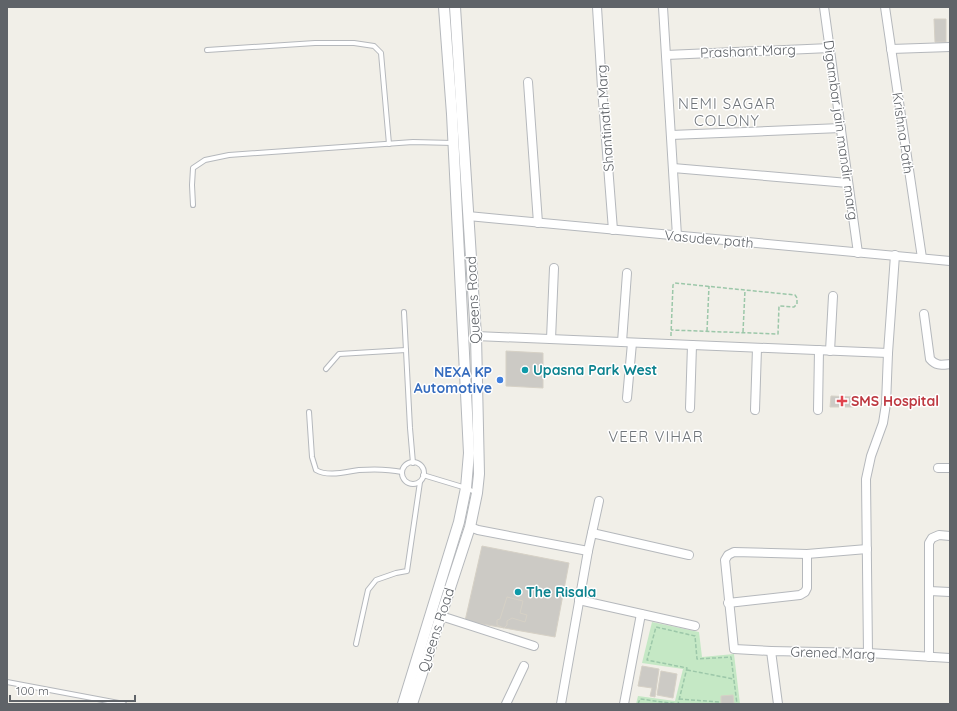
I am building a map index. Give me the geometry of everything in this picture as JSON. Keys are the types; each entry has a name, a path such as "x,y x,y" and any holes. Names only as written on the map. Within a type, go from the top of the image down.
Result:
{"street":[{"name":"Queens Road","path":"412,704 470,527 477,494 480,454 476,336 468,216 458,143 444,7"},
{"name":"Queens Road","path":"403,704 459,522 466,488 469,453 458,143 455,7"},
{"name":"Shantinath Marg","path":"597,7 613,230"},
{"path":"663,7 677,236"},
{"name":"Digambar jain mandir marg","path":"824,7 858,253"},
{"name":"Krishna Path","path":"885,7 922,258"},
{"name":"Prashant Marg","path":"666,55 830,48"},
{"path":"891,49 950,48"},
{"path":"528,82 538,223"},
{"path":"671,135 841,128"},
{"path":"674,168 848,184"},
{"name":"Vasudev path","path":"468,216 950,261"},
{"path":"868,653 866,479 870,456 883,423 886,404 895,256"},
{"path":"551,339 554,268"},
{"path":"622,342 627,273"},
{"path":"830,350 833,296"},
{"path":"924,314 930,359 939,365 950,364"},
{"path":"476,336 888,353"},
{"path":"627,398 632,343"},
{"path":"690,408 692,345"},
{"path":"755,410 757,348"},
{"path":"818,410 819,350"},
{"path":"938,468 950,468"},
{"path":"561,704 588,551 599,501"},
{"path":"470,527 478,530 588,551"},
{"path":"592,533 689,555"},
{"path":"929,657 929,544 932,538 939,536 950,536"},
{"path":"771,651 734,649 728,603 725,560 728,555 734,552 807,554 867,549"},
{"path":"728,603 800,595 805,592 807,588 807,554"},
{"path":"929,591 950,592"},
{"path":"579,600 695,626"},
{"path":"624,704 641,614"},
{"path":"441,616 534,646"},
{"name":"Grened Marg","path":"778,704 771,651 868,653 950,658"},
{"path":"506,704 524,666"}],"lane":[{"path":"207,50 315,43 354,43 374,46 381,53 388,144"},
{"path":"193,205 192,185 194,168 205,160 229,155 413,142 458,143"},
{"path":"404,312 409,420 414,463"},
{"path":"326,368 339,354 406,350"},
{"path":"309,412 313,464 316,470 320,473 328,474 360,470 388,469 402,472"},
{"path":"356,644 368,590 376,580 407,571 420,482 423,475 420,465 410,463 405,466 402,476 406,482 413,484 420,482"},
{"path":"423,475 466,488 477,494"},
{"path":"7,682 124,704"}],"path":[{"path":"671,330 778,334 779,306 794,307 797,304 795,295 675,282 673,285 671,330 671,344"},
{"path":"707,331 709,286"},
{"path":"743,332 745,290"},
{"path":"734,680 647,660 656,627 694,636 697,659 731,657 734,680 737,704"},
{"path":"638,704 640,699 678,704 687,670"},
{"path":"679,698 719,702"}],"green space":[{"path":"652,622 699,632 702,657 734,654 740,704 636,704 638,696 675,701 683,669 642,663"}],"building":[{"path":"934,19 946,19 946,42 935,42"},
{"name":"Upasna Park West","path":"506,351 543,353 543,388 506,386"},
{"path":"831,396 854,397 854,407 830,407"},
{"name":"The Risala","path":"482,546 569,563 555,637 465,621"},
{"path":"507,597 523,601 520,613 527,615 525,622 512,618 507,621 507,625 504,628 497,625 497,620 500,619"},
{"path":"642,666 659,669 655,697 650,696 652,688 638,686"},
{"path":"661,671 677,674 673,698 657,695"},
{"path":"733,695 734,704 721,704 721,696"}],"place":[{"name":"Upasna Park West","path":"525,370"},
{"name":"NEXA KP Automotive","path":"500,380"},
{"name":"SMS Hospital","path":"842,401"},
{"name":"The Risala","path":"518,592"}],"district":[{"name":"NEMI SAGAR COLONY","path":"727,112"},
{"name":"VEER VIHAR","path":"656,437"}]}
